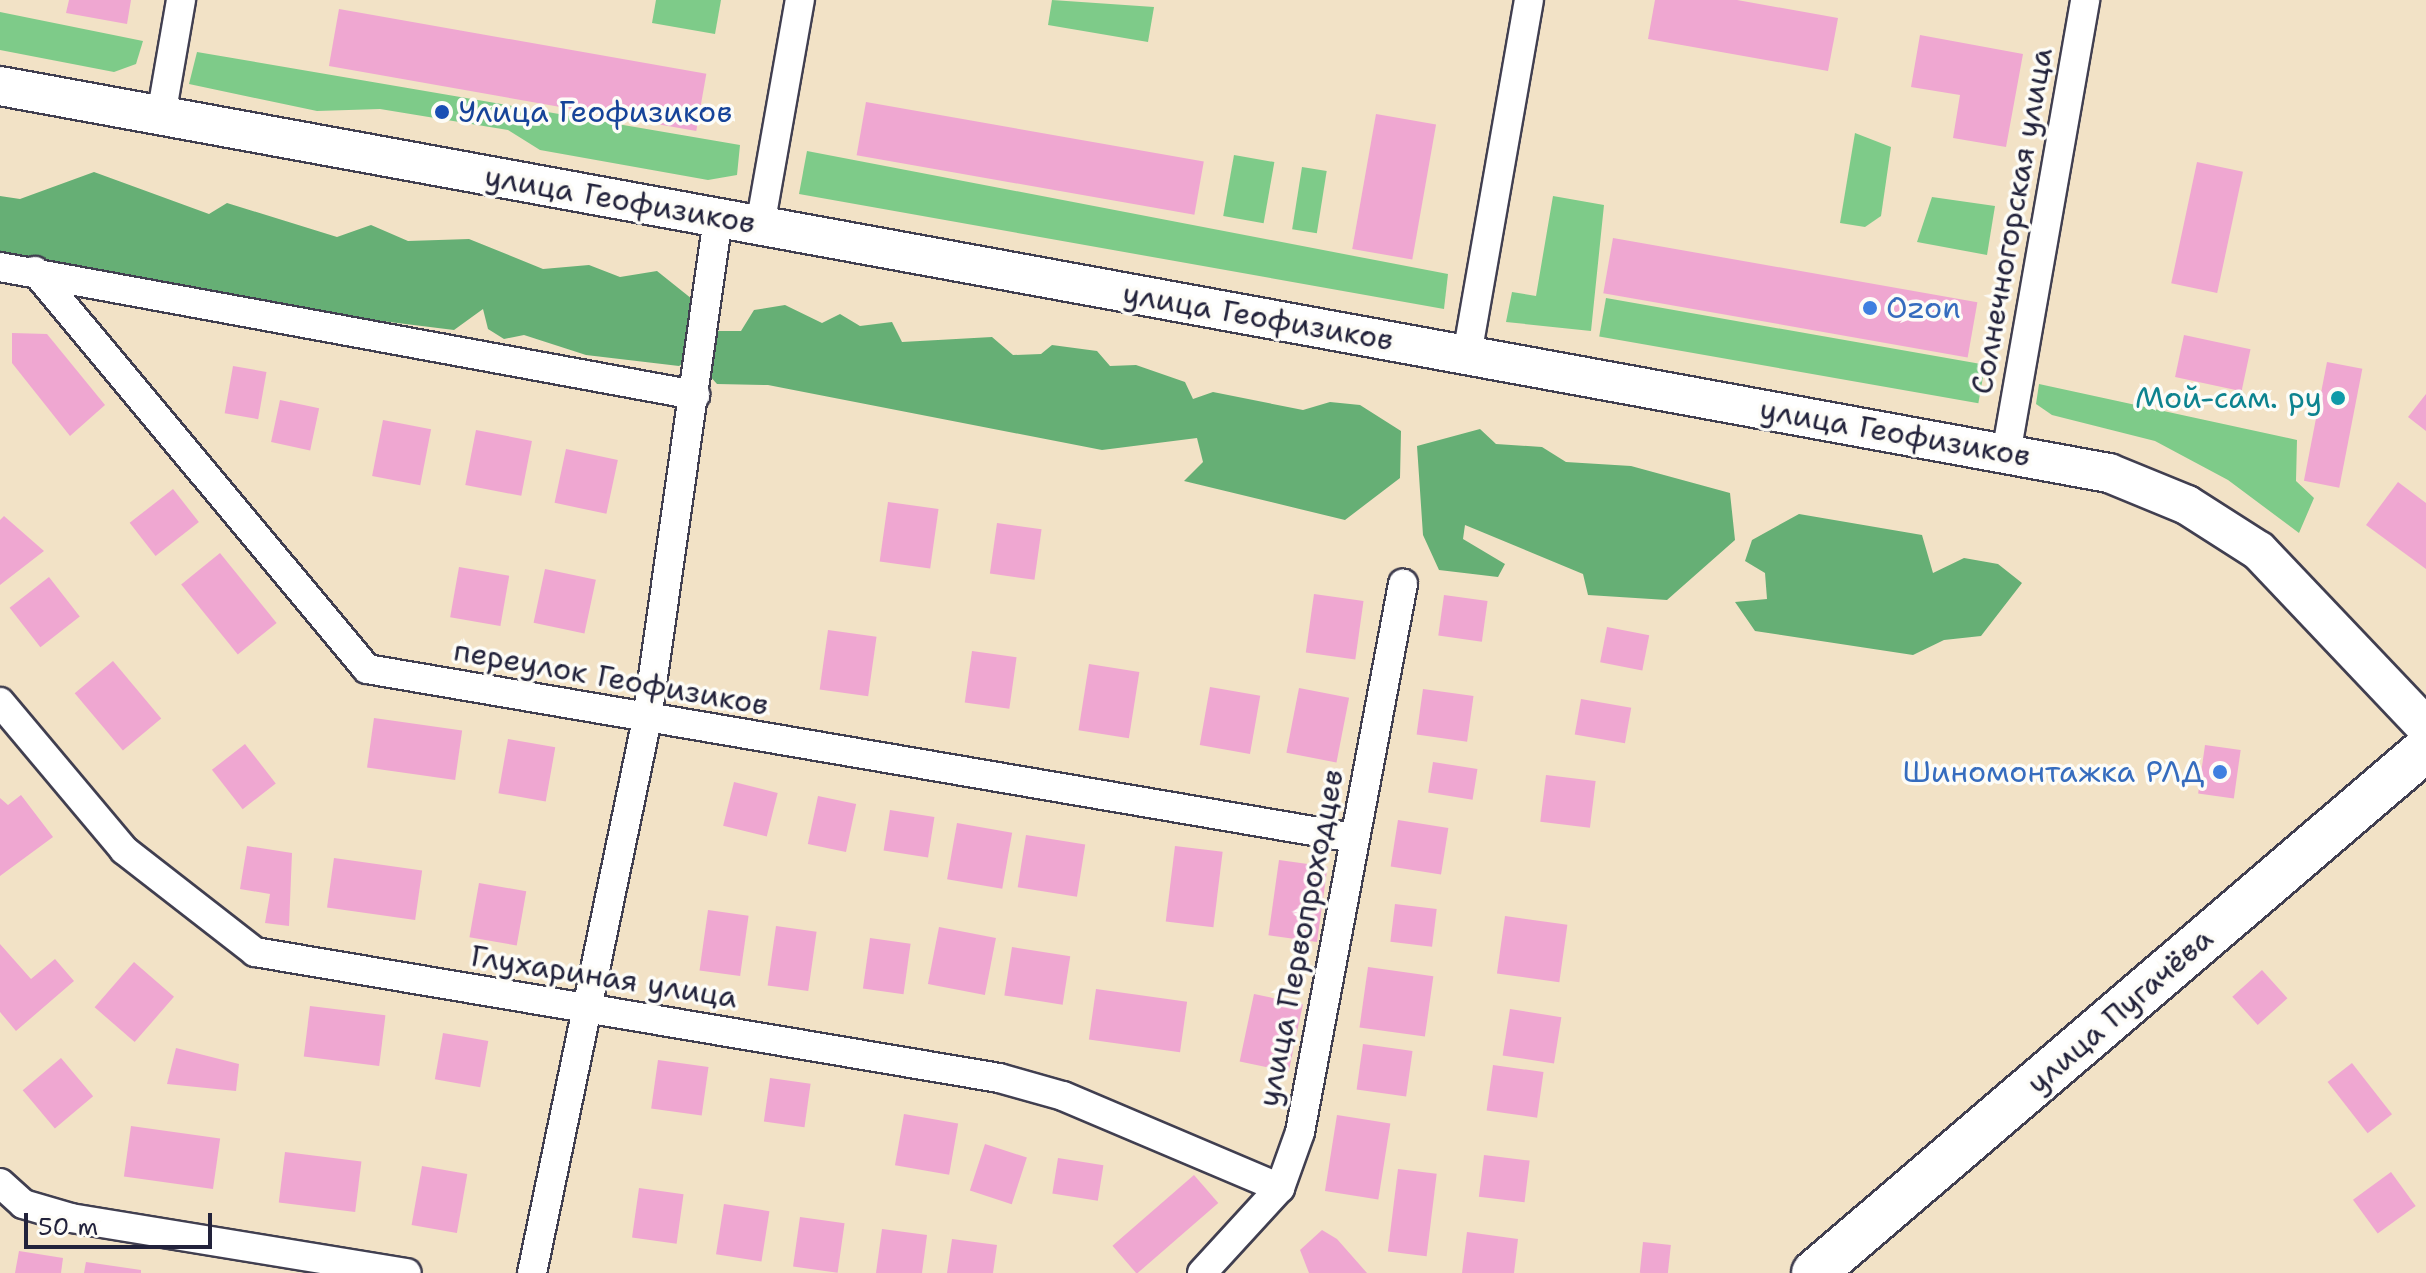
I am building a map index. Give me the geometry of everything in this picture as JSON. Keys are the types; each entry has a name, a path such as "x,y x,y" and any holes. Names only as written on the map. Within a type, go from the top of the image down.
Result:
{"main road":[{"name":"улица Пугачёва","path":"1814,1273 2426,749"}],"street":[{"path":"161,116 181,0"},
{"path":"760,226 800,0"},
{"path":"1467,355 1529,0"},
{"name":"Солнечногорская улица","path":"2006,454 2085,0"},
{"name":"улица Геофизиков","path":"0,86 2109,473 2230,530 2312,600 2426,727"},
{"path":"532,1273 647,719 718,218"},
{"path":"0,267 35,271 695,395"},
{"name":"переулок Геофизиков","path":"35,271 367,669 1354,838"},
{"name":"улица Первопроходцев","path":"1202,1273 1280,1188 1300,1132 1403,584"},
{"name":"Глухариная улица","path":"0,702 124,850 238,945 587,1010 999,1078 1063,1096 1280,1188"},
{"path":"0,1183 23,1204 71,1218 407,1273"}],"green space":[{"path":"656,0 721,0 715,34 652,23"},
{"path":"1052,0 1154,7 1148,42 1048,25"},
{"path":"0,12 143,41 136,64 114,72 0,50"},
{"path":"197,52 740,145 737,175 708,180 540,150 508,130 380,109 317,111 189,84"},
{"path":"1855,133 1891,147 1881,216 1865,227 1840,223"},
{"path":"807,151 1448,274 1444,309 799,194"},
{"path":"1234,155 1274,162 1264,223 1223,216"},
{"path":"1302,167 1327,171 1317,233 1292,229"},
{"path":"94,172 209,214 227,203 337,237 371,225 408,241 469,239 543,269 589,265 620,277 657,271 702,307 698,353 679,366 586,355 524,335 504,339 488,329 483,309 454,330 325,314 0,253 0,196 20,199"},
{"path":"1553,196 1604,205 1591,331 1506,322 1512,292 1536,296"},
{"path":"1932,197 1995,206 1987,255 1917,242"},
{"path":"1606,298 1985,365 1978,403 1599,336"},
{"path":"785,305 822,323 840,314 860,326 892,322 902,342 992,337 1013,355 1041,354 1052,345 1097,351 1110,366 1136,365 1185,382 1193,399 1213,392 1303,410 1330,402 1360,405 1401,431 1400,478 1345,520 1184,481 1203,462 1197,438 1102,450 768,385 717,384 709,375 712,331 741,331 754,310"},
{"path":"2039,384 2297,440 2296,481 2314,498 2299,533 2228,480 2155,441 2052,415 2036,404"},
{"path":"1480,429 1496,444 1542,447 1566,462 1631,466 1730,493 1735,540 1667,600 1588,595 1583,574 1465,525 1463,539 1505,564 1498,577 1439,570 1423,535 1417,446"},
{"path":"1799,514 1922,535 1933,573 1964,558 1998,564 2022,583 1981,636 1944,640 1913,655 1755,631 1735,602 1767,599 1765,573 1745,561 1752,540"}],"building":[{"path":"69,0 131,0 127,24 66,13"},
{"path":"1655,0 1737,0 1838,18 1828,71 1648,39"},
{"path":"339,9 706,74 696,131 329,66"},
{"path":"1920,35 2023,54 2006,147 1953,138 1960,95 1911,87"},
{"path":"866,102 1204,162 1194,215 857,155"},
{"path":"1376,114 1436,125 1412,260 1352,249"},
{"path":"2197,162 2243,172 2217,293 2171,283"},
{"path":"1613,238 1977,302 1968,357 1603,293"},
{"path":"12,333 47,334 105,405 70,436 12,363"},
{"path":"2184,335 2251,349 2242,391 2175,377"},
{"name":"Мой-сам. ру","path":"2327,362 2362,369 2339,488 2304,481"},
{"path":"233,366 266,372 258,419 225,413"},
{"path":"2426,394 2426,431 2408,417"},
{"path":"280,400 319,408 310,450 271,442"},
{"path":"383,420 431,429 420,485 372,476"},
{"path":"476,430 532,441 521,496 465,485"},
{"path":"566,449 618,460 606,514 555,503"},
{"path":"2398,482 2426,503 2426,569 2366,525"},
{"path":"173,489 199,522 156,556 130,523"},
{"path":"888,502 939,509 930,569 880,561"},
{"path":"4,516 44,551 0,585 0,520"},
{"path":"997,523 1042,529 1034,580 990,574"},
{"path":"220,553 277,623 238,654 181,584"},
{"path":"459,567 509,576 500,626 450,617"},
{"path":"545,569 596,580 584,634 534,623"},
{"path":"49,577 80,616 40,647 10,608"},
{"path":"1314,594 1364,601 1355,659 1306,652"},
{"path":"1444,595 1488,601 1482,642 1438,636"},
{"path":"1607,627 1649,635 1642,671 1600,662"},
{"path":"828,630 877,637 868,696 820,689"},
{"path":"972,651 1017,657 1009,709 965,702"},
{"path":"113,661 161,718 123,751 75,693"},
{"path":"1089,664 1139,672 1129,738 1079,730"},
{"path":"1210,687 1260,696 1250,754 1200,745"},
{"path":"1299,688 1349,698 1336,763 1286,753"},
{"path":"1423,689 1474,696 1467,742 1417,735"},
{"path":"1581,699 1631,708 1625,743 1575,734"},
{"path":"374,718 462,730 455,780 367,768"},
{"path":"508,739 555,747 546,801 498,793"},
{"path":"245,744 276,783 243,809 212,770"},
{"name":"Шиномонтажка РЛД","path":"2205,745 2241,750 2234,799 2198,794"},
{"path":"1433,762 1477,769 1473,800 1428,793"},
{"path":"1546,775 1596,781 1590,828 1540,822"},
{"path":"734,782 778,793 767,837 723,826"},
{"path":"21,795 53,837 0,876 0,798 8,805"},
{"path":"818,796 856,804 846,852 808,844"},
{"path":"890,810 934,817 928,858 884,850"},
{"path":"1398,820 1448,828 1441,874 1391,866"},
{"path":"957,823 1012,833 1002,889 947,879"},
{"path":"1026,835 1085,844 1077,897 1018,887"},
{"path":"247,846 292,853 289,926 265,923 270,894 240,889"},
{"path":"1175,846 1223,852 1213,927 1166,921"},
{"path":"334,858 422,870 415,920 327,908"},
{"path":"1279,860 1328,867 1317,942 1268,935"},
{"path":"479,883 526,891 517,945 469,937"},
{"path":"1395,904 1437,909 1432,947 1390,942"},
{"path":"708,910 749,916 740,976 700,970"},
{"path":"1505,916 1567,925 1559,982 1497,973"},
{"path":"776,926 817,932 808,991 768,985"},
{"path":"939,927 996,938 985,995 928,984"},
{"path":"870,938 911,944 904,994 863,989"},
{"path":"0,944 31,979 55,959 74,981 16,1031 0,1012"},
{"path":"1012,947 1070,956 1063,1005 1004,995"},
{"path":"134,962 174,997 135,1042 95,1007"},
{"path":"1368,967 1433,976 1425,1037 1360,1027"},
{"path":"2262,970 2287,998 2258,1025 2232,997"},
{"path":"1096,989 1187,1002 1180,1052 1089,1040"},
{"path":"1254,994 1303,1004 1289,1072 1240,1061"},
{"path":"310,1006 385,1015 379,1066 304,1057"},
{"path":"1510,1009 1561,1017 1554,1064 1503,1055"},
{"path":"443,1033 488,1041 480,1087 435,1079"},
{"path":"1363,1044 1413,1051 1406,1097 1357,1090"},
{"path":"176,1048 239,1064 236,1091 167,1084"},
{"path":"61,1058 93,1096 55,1128 23,1090"},
{"path":"658,1060 709,1067 702,1116 651,1109"},
{"path":"2352,1063 2392,1114 2368,1133 2328,1082"},
{"path":"1493,1065 1544,1072 1537,1118 1487,1111"},
{"path":"770,1078 811,1084 804,1127 764,1122"},
{"path":"904,1114 958,1124 949,1175 895,1165"},
{"path":"1337,1115 1390,1123 1378,1199 1325,1191"},
{"path":"131,1126 220,1139 213,1189 124,1177"},
{"path":"985,1144 1027,1158 1012,1204 970,1191"},
{"path":"285,1152 361,1161 355,1212 279,1203"},
{"path":"1484,1155 1530,1161 1525,1202 1479,1197"},
{"path":"1058,1158 1103,1165 1098,1201 1052,1194"},
{"path":"422,1166 467,1174 457,1233 412,1225"},
{"path":"1398,1169 1437,1174 1427,1256 1388,1251"},
{"path":"2391,1172 2416,1206 2378,1234 2353,1200"},
{"path":"1194,1175 1218,1203 1138,1273 1112,1246"},
{"path":"639,1188 684,1194 677,1244 632,1238"},
{"path":"724,1204 769,1211 761,1262 716,1254"},
{"path":"800,1217 845,1223 838,1273 793,1267"},
{"path":"882,1229 927,1235 922,1273 876,1273"},
{"path":"1322,1230 1337,1239 1367,1273 1309,1273 1300,1250"},
{"path":"1467,1232 1518,1239 1514,1273 1462,1273"},
{"path":"952,1239 997,1245 993,1273 947,1273"},
{"path":"1643,1242 1671,1245 1668,1273 1640,1273"},
{"path":"19,1251 63,1258 61,1273 15,1273"},
{"path":"86,1262 141,1270 141,1273 84,1273"}],"place":[{"name":"Улица Геофизиков","path":"442,112"},
{"name":"Ozon","path":"1870,308"},
{"name":"Мой-сам. ру","path":"2338,398"},
{"name":"Шиномонтажка РЛД","path":"2220,772"}]}
